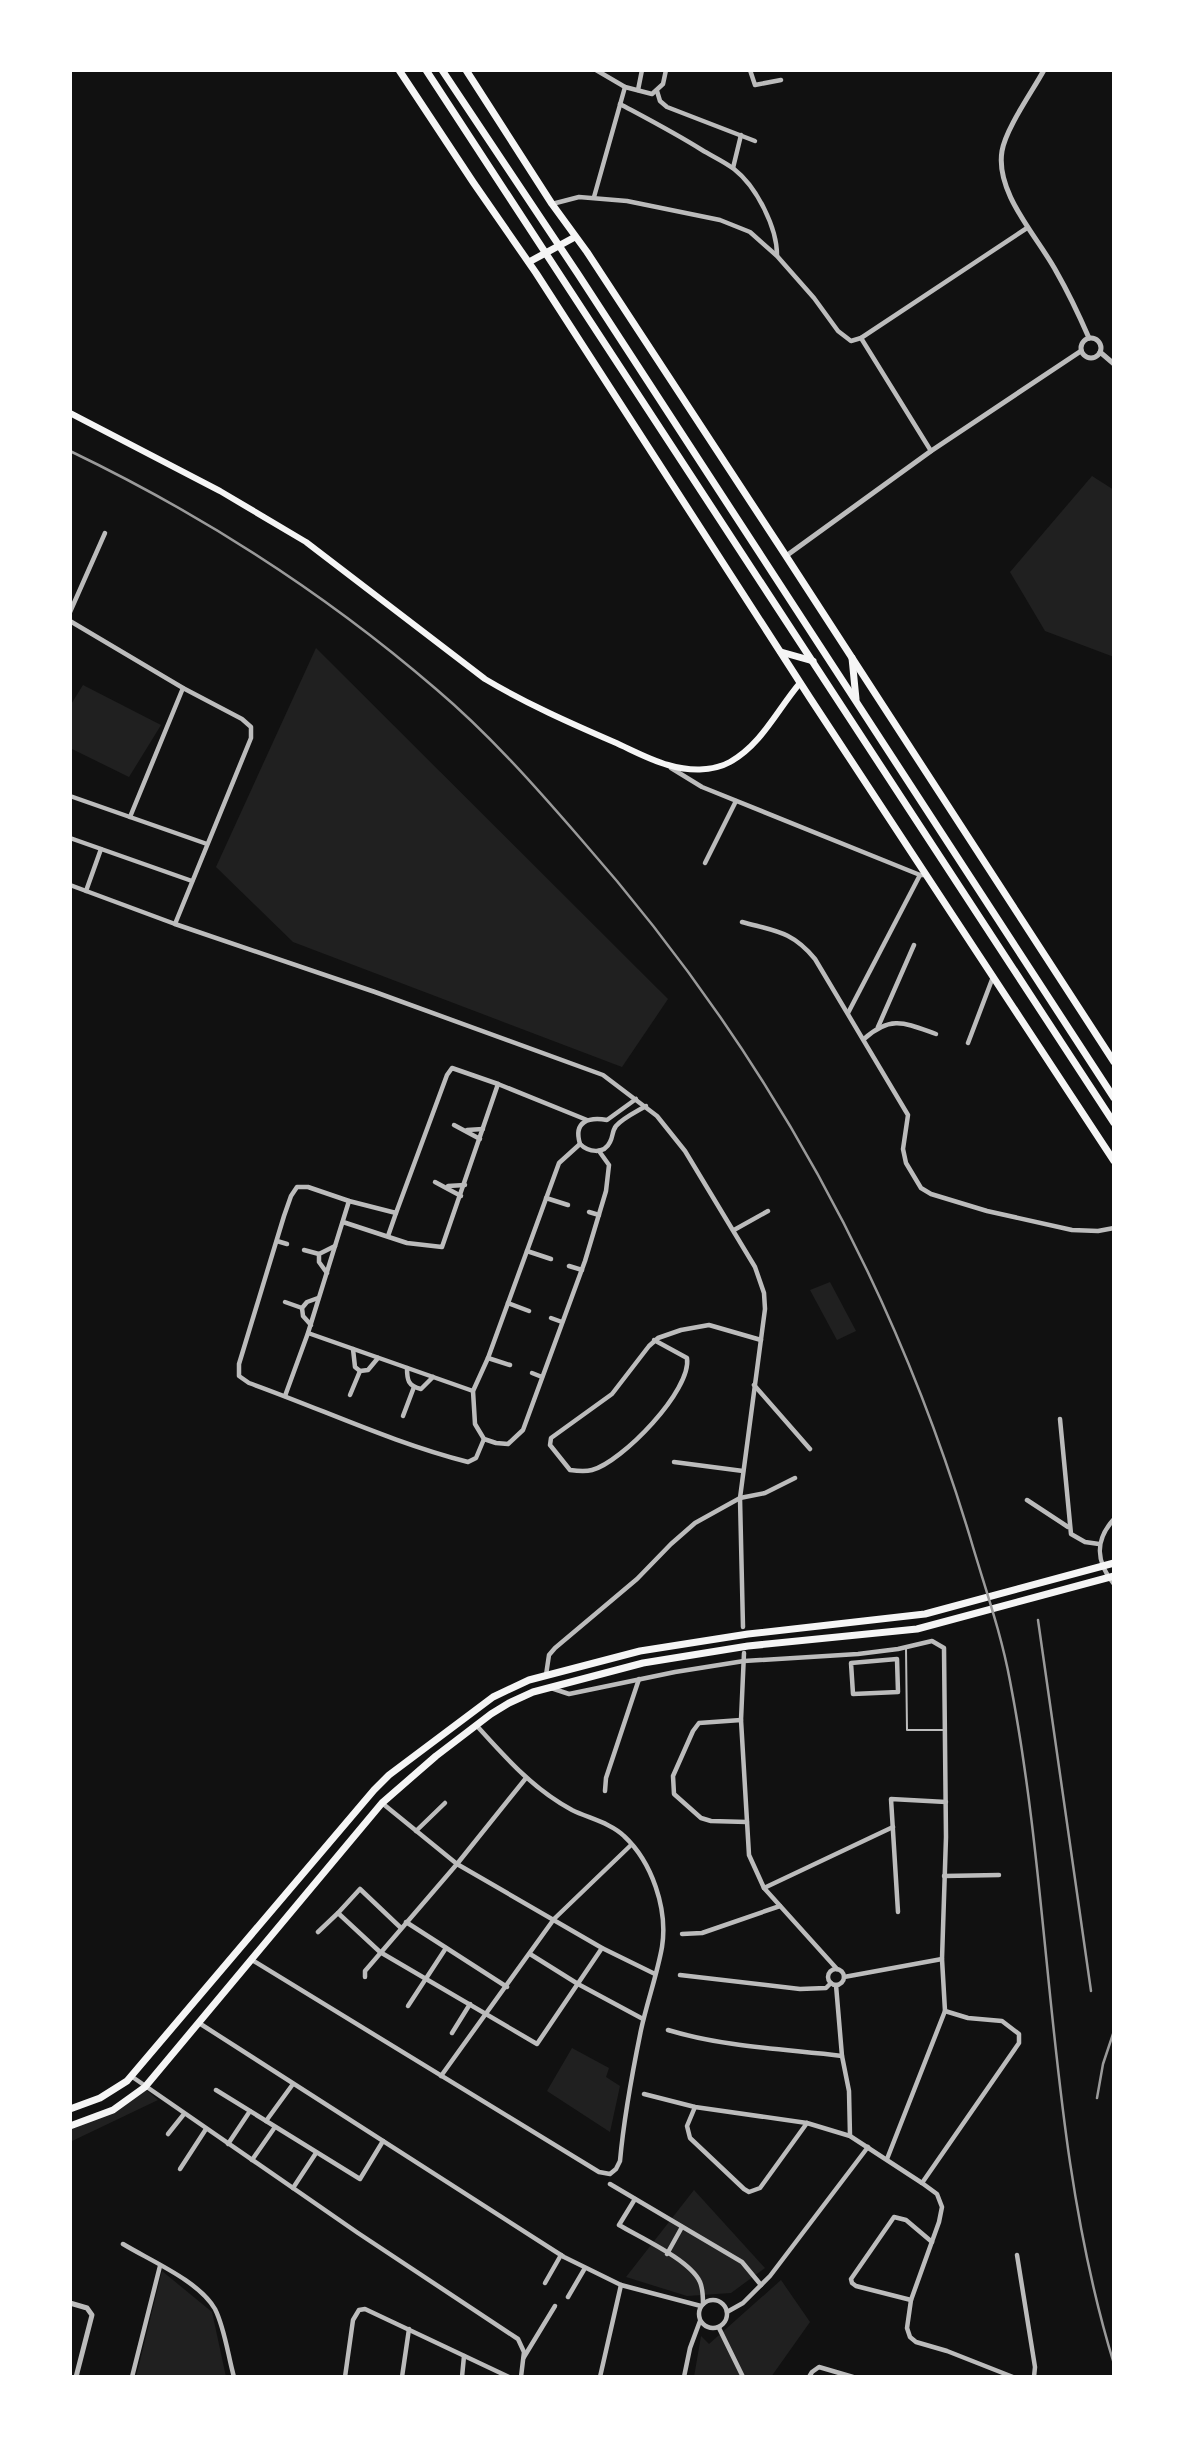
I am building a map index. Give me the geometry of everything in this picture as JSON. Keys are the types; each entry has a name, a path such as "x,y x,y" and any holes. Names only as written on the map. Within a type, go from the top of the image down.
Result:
{"main road":[{"path":"399,70 528,262 923,875 934,884 1114,1161"},
{"path":"426,70 1114,1124"},
{"path":"442,70 1114,1098"},
{"path":"467,70 1114,1062"},
{"path":"528,262 575,237"},
{"path":"70,413 220,491 306,542 485,679 507,692 538,709 668,765 696,770 713,769 729,763 756,743 800,683"},
{"path":"780,652 814,661"},
{"path":"852,658 857,702"},
{"path":"70,2109 100,2098 131,2076 389,1775 493,1697 511,1687 640,1651 925,1614 1114,1563"},
{"path":"70,2126 113,2110 145,2087 382,1803 408,1778 509,1703 550,1688 643,1663 701,1652 927,1627 1114,1576"}],"street":[{"path":"596,70 625,87 652,94 663,84 666,70"},
{"path":"638,90 642,70"},
{"path":"750,70 755,85 781,80"},
{"path":"1044,70 1005,140 1002,158 1005,180 1027,228 1054,268 1089,338 1099,342 1100,352 1114,364"},
{"path":"594,197 625,87"},
{"path":"657,92 660,101 667,107 755,141"},
{"path":"620,104 658,123 733,168 750,187 770,221 775,233 777,256"},
{"path":"733,168 741,135"},
{"path":"552,204 579,197 594,197 720,220 750,232 777,256 845,338 851,341 861,338 1027,228"},
{"path":"861,338 931,451"},
{"path":"1089,338 1081,344 1081,351 1089,358 1100,352"},
{"path":"786,556 931,451 1081,351"},
{"path":"70,612 105,533"},
{"path":"70,621 183,688 243,719 251,727 251,738 175,924"},
{"path":"130,817 183,688"},
{"path":"668,765 702,787 923,875 848,1013"},
{"path":"70,796 207,844"},
{"path":"705,863 736,801"},
{"path":"70,838 192,881"},
{"path":"86,891 101,849"},
{"path":"70,885 583,1066 603,1075 636,1098 670,1129 734,1230 755,1267 764,1293 765,1309 740,1498 743,1627"},
{"path":"743,922 788,934 802,943 815,959 908,1115 903,1150 906,1163 923,1190 987,1211 1072,1230 1098,1231 1114,1228"},
{"path":"864,1039 878,1027 914,945"},
{"path":"968,1044 994,976"},
{"path":"878,1027 906,1023 936,1034"},
{"path":"387,1236 452,1068 587,1120"},
{"path":"343,1222 423,1246 442,1247 498,1084"},
{"path":"636,1098 607,1120 595,1117 587,1120 578,1132 580,1144 590,1151 606,1148 617,1124 646,1106"},
{"path":"432,1115 439,1118"},
{"path":"454,1125 480,1139"},
{"path":"466,1130 483,1129"},
{"path":"580,1144 559,1163 488,1358 473,1391 475,1424 484,1439 508,1444 523,1430 582,1270 606,1191 609,1165 598,1151"},
{"path":"435,1182 447,1186 461,1196"},
{"path":"447,1186 465,1185"},
{"path":"396,1213 349,1201 308,1186 297,1187 291,1196 239,1364 239,1376 249,1383 468,1462 476,1458 484,1439"},
{"path":"546,1198 568,1205"},
{"path":"285,1396 311,1325 349,1201"},
{"path":"734,1230 768,1211"},
{"path":"589,1212 599,1215"},
{"path":"277,1241 287,1244"},
{"path":"304,1250 319,1254 335,1246"},
{"path":"527,1251 551,1259"},
{"path":"319,1254 319,1262 327,1273"},
{"path":"569,1266 582,1270"},
{"path":"261,1294 268,1296"},
{"path":"311,1325 303,1316 302,1308 307,1301 319,1298"},
{"path":"285,1302 302,1308"},
{"path":"508,1303 529,1311"},
{"path":"551,1318 562,1322"},
{"path":"654,1340 687,1358 688,1365 657,1420 637,1441 596,1469 570,1470 550,1445 551,1438 612,1394 654,1340 681,1330 709,1325 761,1340"},
{"path":"308,1333 473,1391"},
{"path":"353,1349 355,1367 360,1371 368,1370 378,1357"},
{"path":"488,1358 510,1366"},
{"path":"407,1368 409,1384 414,1387 421,1389 433,1377"},
{"path":"350,1395 360,1371"},
{"path":"531,1373 542,1377"},
{"path":"754,1384 810,1449"},
{"path":"403,1416 414,1387"},
{"path":"1060,1419 1071,1534 1076,1539 1099,1544"},
{"path":"674,1462 743,1471"},
{"path":"546,1676 549,1656 555,1648 637,1579 682,1533 740,1498 765,1493 795,1478"},
{"path":"1027,1500 1069,1527"},
{"path":"1114,1519 1099,1544 1105,1573 1114,1584"},
{"path":"550,1688 569,1693 744,1661 868,1653 932,1641 944,1648 946,1802 942,1959 945,2011 887,2159"},
{"path":"680,1975 800,1989 826,1988 843,1982 844,1977 764,1888 749,1855 741,1720 744,1653"},
{"path":"868,1653 869,1661"},
{"path":"897,1659 898,1692 853,1694 851,1663 869,1661 897,1659"},
{"path":"605,1791 640,1679"},
{"path":"741,1720 699,1723 673,1776 673,1786 674,1794 701,1818 710,1821 747,1822"},
{"path":"251,1959 599,2172 610,2174 616,2169 620,2161 624,2114 643,2019 663,1934 660,1905 640,1853 621,1833 572,1810 537,1788 476,1726"},
{"path":"365,1977 365,1971 380,1952 457,1864 526,1778"},
{"path":"898,1912 891,1799 946,1802"},
{"path":"382,1803 457,1864 602,1948 655,1974"},
{"path":"416,1831 445,1803"},
{"path":"764,1888 893,1827"},
{"path":"442,2076 554,1919 630,1846"},
{"path":"944,1876 999,1875"},
{"path":"318,1932 360,1889 401,1928"},
{"path":"682,1934 702,1933 780,1906"},
{"path":"338,1913 380,1952 537,2045 602,1948"},
{"path":"406,1922 507,1987"},
{"path":"408,2006 446,1948"},
{"path":"530,1954 643,2019"},
{"path":"844,1977 942,1959"},
{"path":"837,1969 829,1974 834,1984 849,2091 850,2136"},
{"path":"452,2033 470,2004"},
{"path":"922,2183 1019,2043 1019,2034 1002,2021 968,2018 945,2011"},
{"path":"198,2023 561,2255 621,2284 702,2305 710,2300 719,2301 727,2312 727,2320 719,2328 708,2328 700,2320"},
{"path":"668,2030 725,2043 842,2056"},
{"path":"131,2076 518,2339 522,2344 524,2358 522,2377"},
{"path":"266,2121 293,2084"},
{"path":"216,2090 360,2179 383,2141"},
{"path":"644,2094 695,2107 807,2123 850,2136 922,2183 941,2200 939,2221 911,2300 907,2328 910,2337 916,2342 1013,2377"},
{"path":"695,2107 687,2126 690,2138 749,2192 760,2188 807,2123"},
{"path":"228,2144 250,2111"},
{"path":"168,2134 184,2113"},
{"path":"252,2160 275,2127"},
{"path":"180,2169 206,2129"},
{"path":"727,2312 743,2303 761,2285 868,2147"},
{"path":"293,2188 316,2153"},
{"path":"610,2184 742,2262 761,2285"},
{"path":"635,2199 619,2225 685,2262 702,2287 700,2320 684,2377"},
{"path":"911,2300 856,2286 851,2279 894,2217 906,2220 932,2242"},
{"path":"667,2254 682,2227"},
{"path":"123,2244 190,2284 208,2300 216,2311 234,2377"},
{"path":"545,2283 561,2255"},
{"path":"1017,2255 1035,2367 1034,2377"},
{"path":"132,2377 160,2266"},
{"path":"568,2297 585,2268"},
{"path":"600,2377 621,2284"},
{"path":"70,2303 87,2308 92,2315 76,2377"},
{"path":"524,2358 555,2306"},
{"path":"345,2377 353,2320 359,2309 372,2311 509,2377"},
{"path":"719,2328 743,2377"},
{"path":"402,2377 409,2329"},
{"path":"462,2377 464,2356"},
{"path":"809,2377 820,2367 853,2377"}],"lane":[{"path":"906,1647 907,1730 946,1730"}],"shaded area":[{"path":"1092,476 1114,490 1114,657 1045,631 1010,572"},
{"path":"316,648 668,999 622,1067 293,942 216,867"},
{"path":"83,685 161,725 129,777 70,748 70,706"},
{"path":"830,1282 856,1331 837,1340 810,1290"},
{"path":"572,2048 609,2068 606,2077 620,2086 610,2132 547,2091"},
{"path":"144,2088 158,2100 70,2142 70,2127 113,2112"},
{"path":"694,2190 765,2268 731,2293 687,2296 626,2277"},
{"path":"162,2271 212,2312 226,2377 136,2377"},
{"path":"781,2280 810,2322 771,2377 694,2377 701,2336 709,2344"}],"railway":[{"path":"70,451 167,501 261,558 394,654 475,724 546,799 645,916 706,997 762,1080 813,1166 860,1255 901,1346 938,1440 1002,1645 1024,1766 1075,2196 1092,2280 1114,2364"},
{"path":"1038,1620 1091,1991"},
{"path":"1097,2098 1103,2064 1114,2031"}]}
